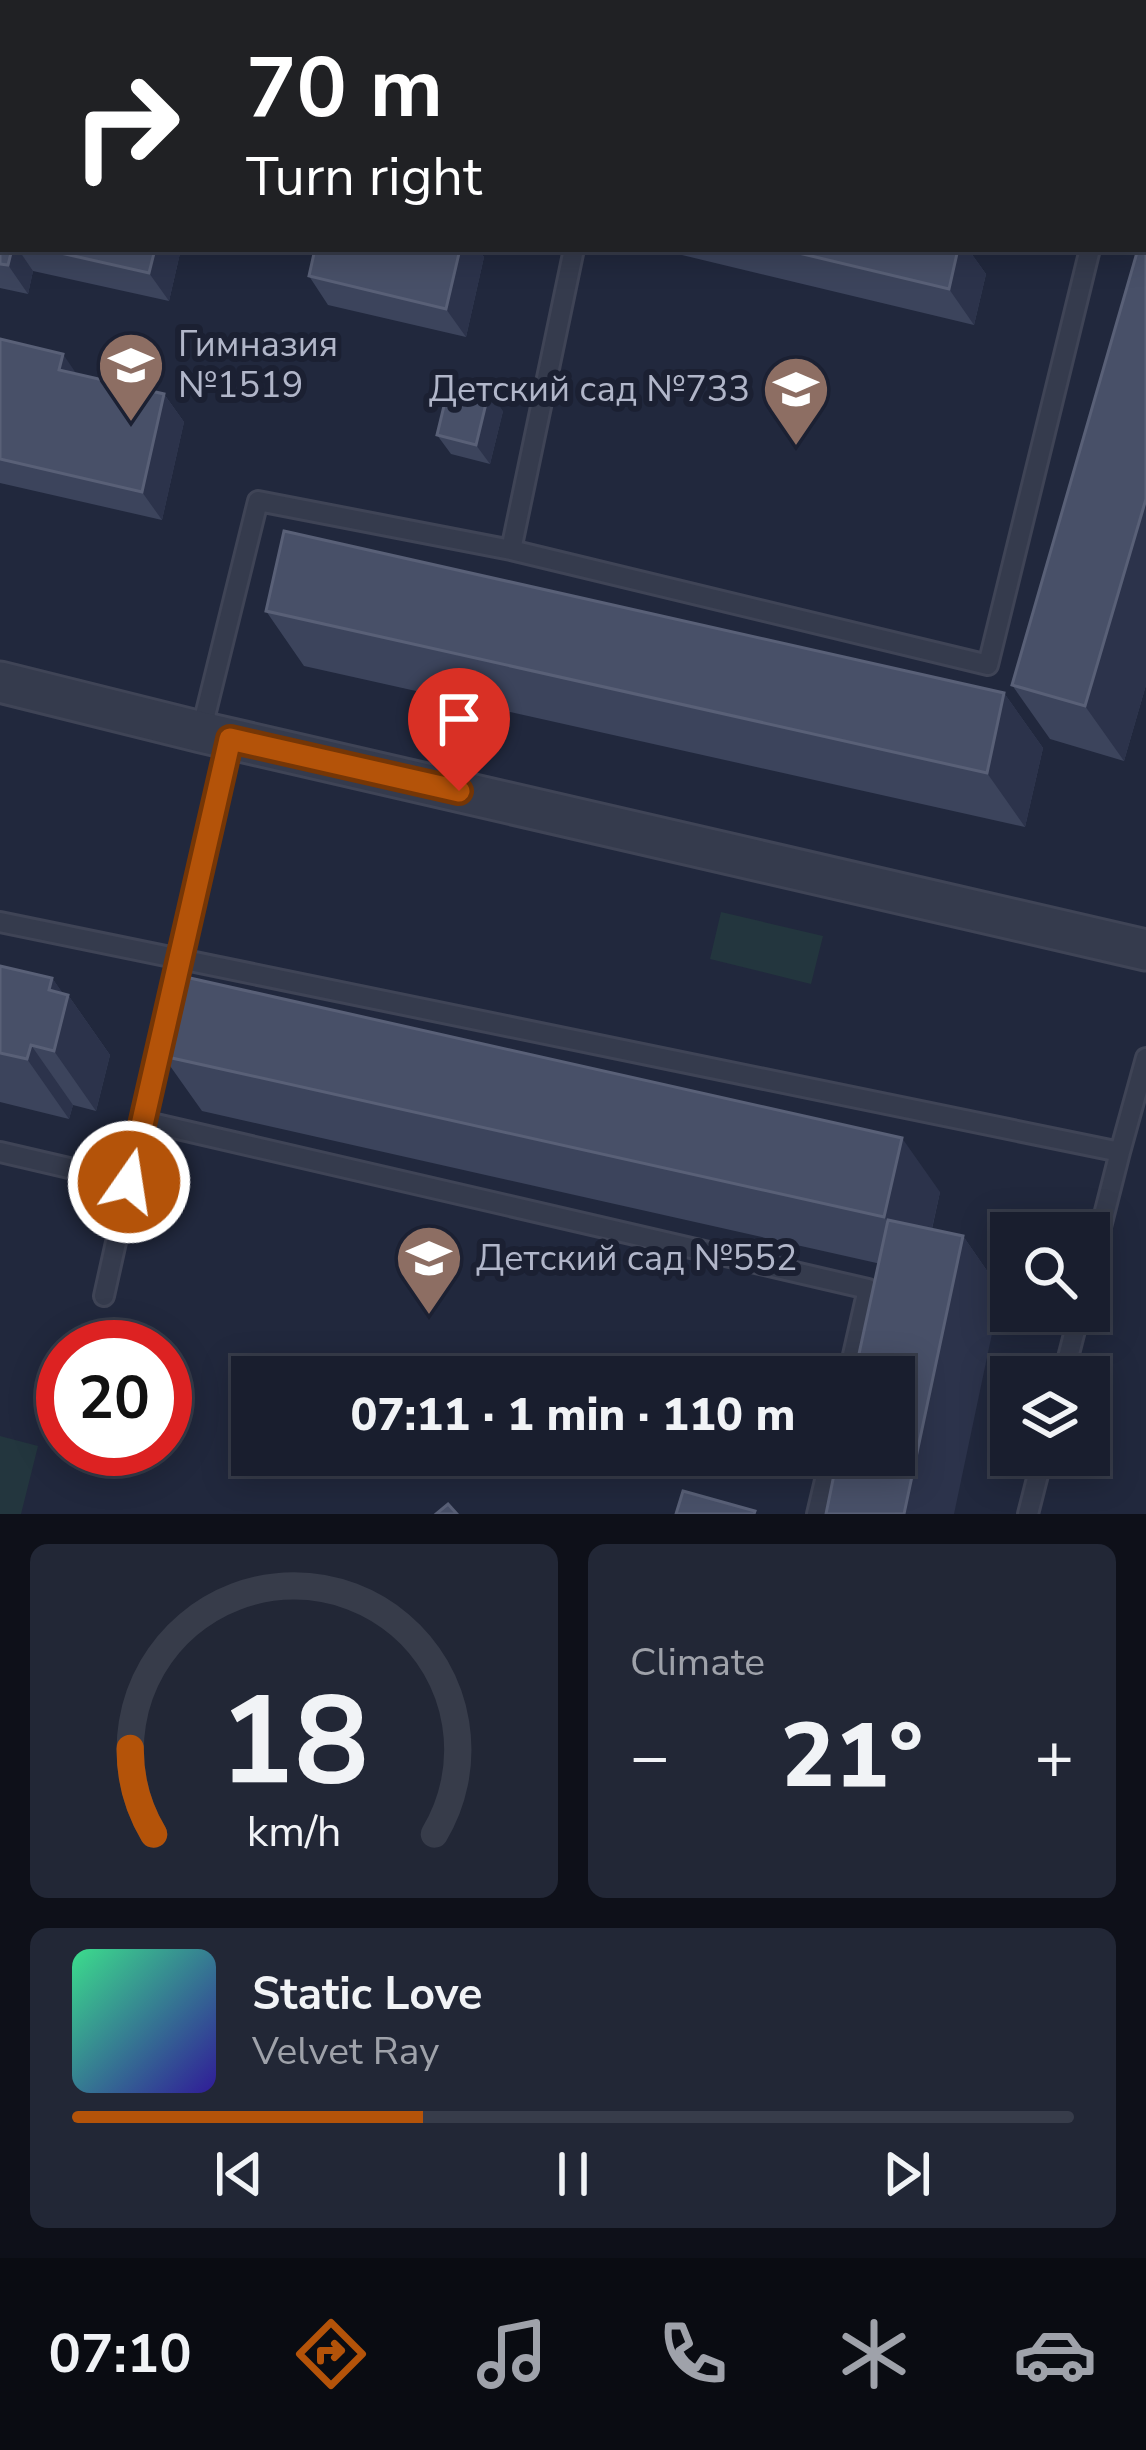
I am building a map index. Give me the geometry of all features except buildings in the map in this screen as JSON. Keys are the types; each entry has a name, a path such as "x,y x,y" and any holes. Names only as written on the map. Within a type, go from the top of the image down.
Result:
{"street":[{"path":"0,682 1146,950"}],"lane":[{"path":"511,550 573,252"},
{"path":"104,1296 181,958 258,500 511,550 988,665 1089,252"},
{"path":"0,922 1120,1153"},
{"path":"1105,1212 1146,1058"},
{"path":"143,1121 868,1289 853,1356"},
{"path":"0,1152 129,1182"},
{"path":"817,1514 826,1476"},
{"path":"1028,1514 1038,1476"}],"shaded area":[{"path":"721,912 823,936 811,984 710,959"},
{"path":"0,1436 36,1445 36,1454 21,1514 0,1514"}],"place":[{"name":"Гимназия №1519","path":"131,424"},
{"name":"Детский сад №733","path":"796,448"},
{"name":"Детский сад №552","path":"429,1317"}],"route":[{"path":"129,1182 230,739 459,791"}]}
